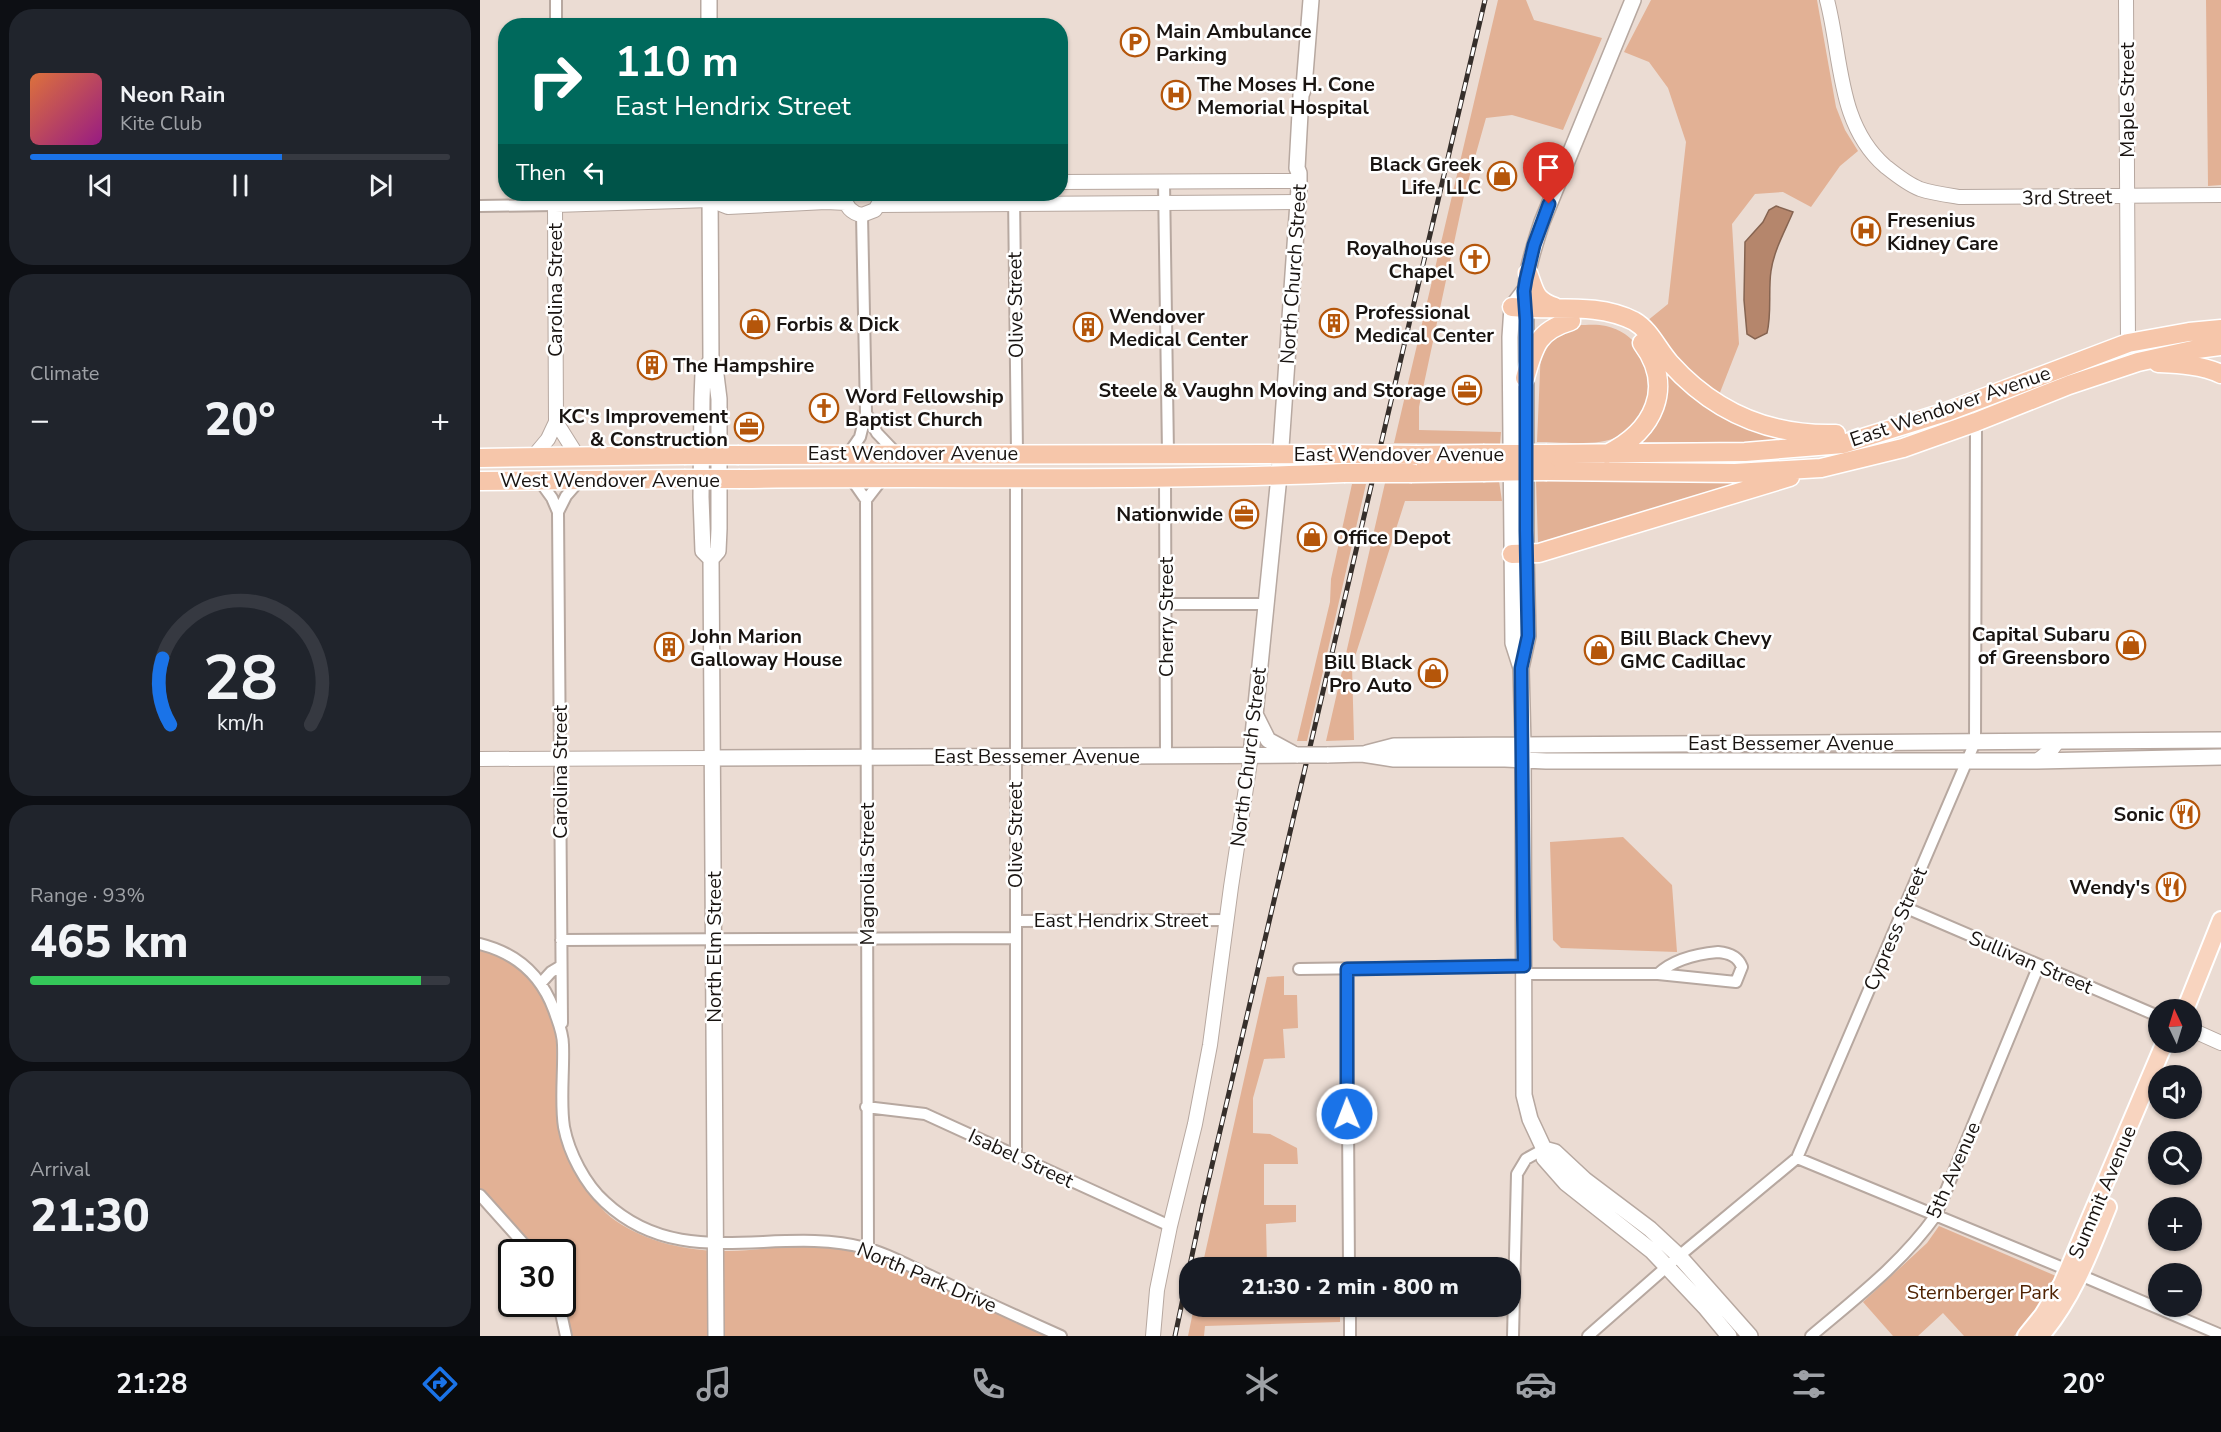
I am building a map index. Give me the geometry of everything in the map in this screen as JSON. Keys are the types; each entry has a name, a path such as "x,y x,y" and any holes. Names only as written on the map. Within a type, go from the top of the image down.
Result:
{"highway":[{"path":"1521,303 1535,295 1567,315"},
{"path":"1521,303 1609,323 1626,330 1640,341 1652,357 1658,380 1658,398 1652,416 1635,436 1606,455"},
{"path":"1525,378 1532,355 1546,331 1558,325 1567,315 1594,310 1619,314 1638,323 1654,340 1668,361 1706,397 1756,422 1816,435 1883,433"},
{"name":"East Wendover Avenue","path":"1547,462 1606,455 1745,452 1843,444 1946,412 2128,344 2189,332 2221,329"},
{"path":"2100,374 2123,358 2128,344"},
{"name":"East Wendover Avenue","path":"740,479 1279,476 1412,473 1483,463 1547,462 1735,473 1821,468 1903,448 2138,362 2221,346"},
{"path":"2138,362 2182,365 2221,374"},
{"name":"East Wendover Avenue","path":"739,455 849,453 1417,454 1483,463"},
{"name":"West Wendover Avenue","path":"480,458 739,455"},
{"path":"1519,553 1539,553 1821,468"},
{"name":"West Wendover Avenue","path":"480,481 740,479"}],"main road":[{"path":"709,0 709,18"},
{"name":"North Church Street","path":"1251,755 1281,454 1298,202 1299,177 1296,168 1311,0"},
{"path":"1519,553 1509,337 1521,303 1542,222 1633,0"},
{"name":"North Elm Street","path":"714,201 711,360 716,375 719,399 718,551 711,558 716,1336"},
{"path":"1521,303 1525,378 1519,553 1513,644 1521,668 1524,1095 1530,1119 1544,1149 1554,1152 1585,1180 1650,1229 1729,1336"},
{"path":"1255,715 1268,740 1298,755"},
{"name":"East Bessemer Avenue","path":"712,758 1362,754 1394,759 1523,752 1975,742 2221,740"},
{"name":"East Bessemer Avenue","path":"1523,752 1546,761 2037,761 2221,757"},
{"path":"2189,999 2221,920"},
{"name":"Summit Avenue","path":"2041,1336 2058,1314 2161,1053"},
{"name":"Summit Avenue","path":"2026,1336 2074,1272 2148,1106"},
{"path":"1673,1262 1750,1336"}],"street":[{"path":"556,0 556,18"},
{"name":"3rd Street","path":"1827,0 1846,100 1853,123 1865,145 1878,160 1894,174 1919,188 1960,197 2221,195"},
{"name":"Maple Street","path":"2126,0 2128,344"},
{"path":"1068,182 1164,182 1299,177"},
{"path":"1164,182 1168,453"},
{"path":"1068,200 1298,202"},
{"path":"480,206 534,201"},
{"name":"Carolina Street","path":"555,201 556,422"},
{"path":"720,201 728,207 836,201"},
{"path":"847,201 853,212 862,214 871,213 879,201"},
{"name":"Olive Street","path":"1014,201 1017,453"},
{"path":"849,453 860,437 866,413 862,214"},
{"path":"866,413 877,433 896,453"},
{"path":"556,422 578,457"},
{"path":"533,457 548,439 556,422"},
{"name":"Cypress Street","path":"1588,1336 1797,1158 1975,742 1976,423"},
{"path":"850,477 866,500 884,477"},
{"name":"Olive Street","path":"1016,478 1017,1156"},
{"name":"Cherry Street","path":"1165,478 1166,755"},
{"name":"Carolina Street","path":"539,480 552,498 558,512 562,1032"},
{"path":"558,512 566,496 580,480"},
{"name":"Magnolia Street","path":"866,500 868,1248"},
{"path":"1166,604 1267,604"},
{"path":"2037,761 2052,750 2058,741"},
{"name":"North Church Street","path":"1153,1336 1157,1290 1195,1124 1210,1045 1251,755"},
{"path":"480,759 712,758"},
{"name":"Sullivan Street","path":"1904,907 2148,1012"},
{"name":"East Hendrix Street","path":"1016,921 1227,920"},
{"name":"East Hendrix Street","path":"561,940 1015,938"},
{"path":"480,944 496,948 516,958 533,973 549,996 562,1032"},
{"path":"1299,969 1524,970 1658,974 1732,983 1736,982 1742,967 1740,961 1728,953 1718,952 1690,957 1666,967 1658,974"},
{"name":"5th Avenue","path":"1811,1336 1881,1278 1918,1240 1936,1215 2039,965"},
{"path":"540,983 561,966"},
{"path":"1347,969 1349,1257"},
{"name":"North Park Drive","path":"562,1032 564,1126 571,1151 585,1177 603,1201 634,1225 682,1240 716,1244 812,1240 868,1248 1061,1336"},
{"path":"2202,1034 2221,1043"},
{"name":"Isabel Street","path":"866,1107 925,1114 1170,1226"},
{"path":"1513,1336 1517,1174 1526,1159 1544,1149"},
{"path":"1797,1158 2218,1332"},
{"path":"480,1195 519,1239"},
{"path":"562,1317 566,1336"},
{"path":"1350,1317 1350,1336"}],"green space":[{"path":"1498,0 1526,0 1534,20 1602,38 1563,130 1512,115 1486,118 1464,196 1419,407 1419,430 1501,432 1500,444 1394,443"},
{"path":"1651,0 1817,0 1836,107 1845,130 1858,151 1840,166 1811,207 1783,192 1755,194 1732,224 1739,344 1719,395 1683,369 1647,321 1668,304 1686,142 1668,88 1649,62 1624,52"},
{"path":"2206,0 2221,0 2221,185 2208,186"},
{"path":"1579,325 1606,326 1623,333 1636,345 1645,359 1649,376 1649,393 1644,410 1634,424 1619,436 1601,442 1537,442 1541,348 1551,336"},
{"path":"1658,360 1672,374 1800,438 1748,442 1631,442 1641,433"},
{"path":"1768,478 1546,543 1538,543 1536,480"},
{"path":"1499,481 1502,501 1405,501 1352,666 1354,740 1326,741 1385,483"},
{"path":"1352,484 1366,484 1307,741 1297,741 1330,602 1331,579"},
{"path":"1623,837 1672,885 1677,952 1561,948 1553,940 1550,842"},
{"path":"480,948 510,960 529,974 551,1011 555,1030 556,1102 562,1140 581,1180 601,1208 616,1221 628,1229 670,1245 700,1250 729,1251 816,1246 856,1251 882,1259 1050,1336 571,1336 567,1317 576,1317 576,1239 528,1239 480,1188"},
{"path":"1284,976 1284,995 1297,995 1298,1028 1283,1029 1285,1058 1264,1059 1253,1098 1253,1133 1270,1134 1297,1148 1298,1164 1264,1164 1264,1205 1296,1205 1296,1222 1266,1224 1267,1257 1204,1257 1267,977"},
{"name":"Sternberger Park","path":"1939,1226 2056,1276 2036,1310 2014,1336 1964,1336 1943,1313 1918,1336 1893,1336 1863,1302 1927,1243"},
{"path":"1192,1317 1340,1317 1340,1322 1205,1326 1204,1336 1188,1336"}],"shaded area":[{"path":"1776,206 1793,212 1772,263 1767,333 1755,339 1747,334 1744,300 1745,242 1763,222 1769,210"}],"railway":[{"path":"1175,1336 1202,1208 1485,0"}],"place":[{"name":"Main Ambulance Parking","path":"1135,42"},
{"name":"The Moses H. Cone Memorial Hospital","path":"1176,95"},
{"name":"Black Greek Life. LLC","path":"1502,176"},
{"name":"Fresenius Kidney Care","path":"1866,231"},
{"name":"Royalhouse Chapel","path":"1475,259"},
{"name":"Professional Medical Center","path":"1334,323"},
{"name":"Forbis & Dick","path":"755,324"},
{"name":"Wendover Medical Center","path":"1088,327"},
{"name":"The Hampshire","path":"652,365"},
{"name":"Steele & Vaughn Moving and Storage","path":"1467,390"},
{"name":"Word Fellowship Baptist Church","path":"824,408"},
{"name":"KC's Improvement & Construction","path":"749,427"},
{"name":"Nationwide","path":"1244,514"},
{"name":"Office Depot","path":"1312,537"},
{"name":"Capital Subaru of Greensboro","path":"2131,645"},
{"name":"John Marion Galloway House","path":"669,647"},
{"name":"Bill Black Chevy GMC Cadillac","path":"1599,650"},
{"name":"Bill Black Pro Auto","path":"1433,673"},
{"name":"Sonic","path":"2185,814"},
{"name":"Wendy's","path":"2171,887"}],"route":[{"path":"1347,1114 1347,969 1524,966 1521,668 1528,636 1524,291 1534,245 1549,204"}]}
